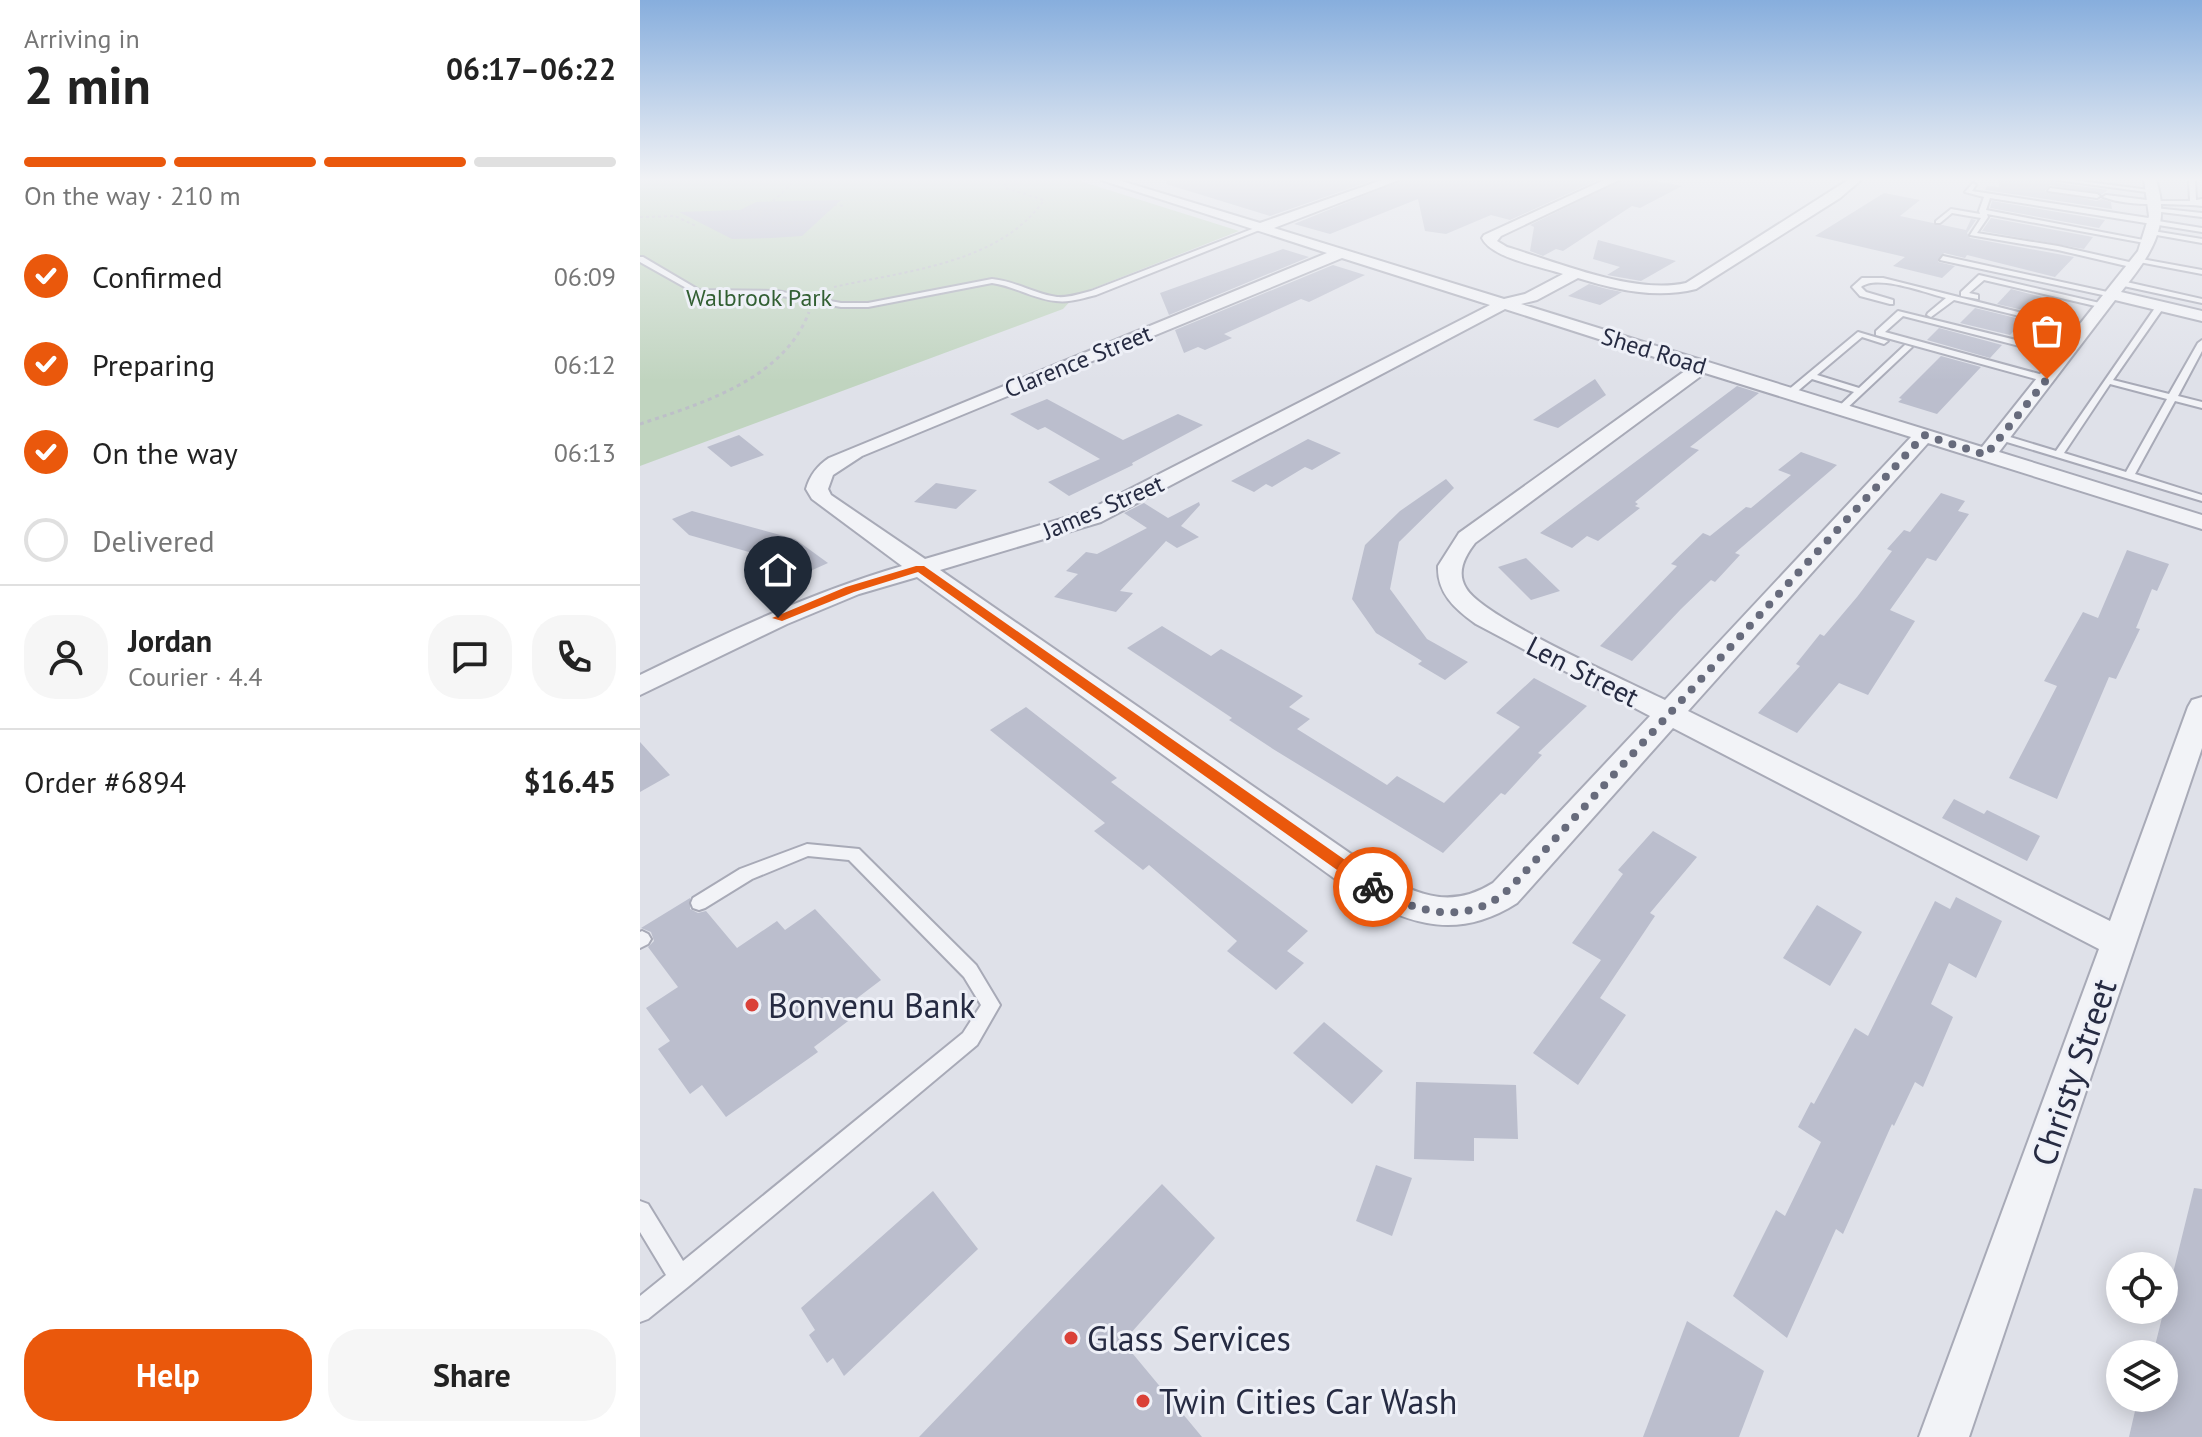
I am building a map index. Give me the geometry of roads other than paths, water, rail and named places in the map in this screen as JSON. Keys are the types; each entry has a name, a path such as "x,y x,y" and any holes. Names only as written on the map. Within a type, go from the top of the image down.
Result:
{"street":[{"name":"Shed Road","path":"1322,247 2202,522"},
{"path":"1495,247 1643,290 1673,292 1686,289 1753,247"},
{"path":"1986,455 2113,295 2137,263 2142,247"},
{"name":"Clarence Street","path":"920,568 823,499 817,489 820,476 833,464 855,452 1341,253"},
{"name":"James Street","path":"1503,304 1508,290 1529,279 1567,269"},
{"name":"James Street","path":"640,686 813,603 920,568 1053,531 1116,507 1503,304 1531,297 1567,269"},
{"path":"2113,295 2202,316"},
{"name":"Len Street","path":"1703,366 1467,538 1453,555 1448,573 1451,585 1475,613 2119,942"},
{"path":"920,568 1368,884 1412,907 1450,913 1482,907 1505,893 1924,435"},
{"name":"Christy Street","path":"1944,1437 2202,707"}],"lane":[{"path":"640,259 697,292 777,293 841,305 868,305 992,281 1067,299 1093,293 1211,247"},
{"path":"2052,247 2202,272"},
{"path":"1943,258 2113,295"},
{"path":"1931,315 1958,297 1990,269"},
{"path":"1982,277 2113,295 2202,301"},
{"path":"2068,353 1863,294 1856,287 1865,280 1879,280 2088,327"},
{"path":"1958,297 2014,306"},
{"path":"2058,455 2160,307"},
{"path":"2029,310 2088,327"},
{"path":"2045,382 1879,333 1901,313 2068,353"},
{"path":"1790,393 1861,334 2045,382"},
{"path":"2129,476 2202,343"},
{"path":"1841,409 1908,347"},
{"path":"1811,376 1860,391"},
{"path":"2108,381 2202,405"},
{"path":"2000,437 2202,498"},
{"path":"640,1311 970,1039 991,1005 970,971 853,854 807,850 746,874 699,903"},
{"path":"640,1212 681,1278"}],"place":[{"name":"Bonvenu Bank","path":"752,1005"},
{"name":"Glass Services","path":"1071,1338"},
{"name":"Twin Cities Car Wash","path":"1143,1401"}],"park label":[{"name":"Walbrook Park","path":"759,297"}]}
